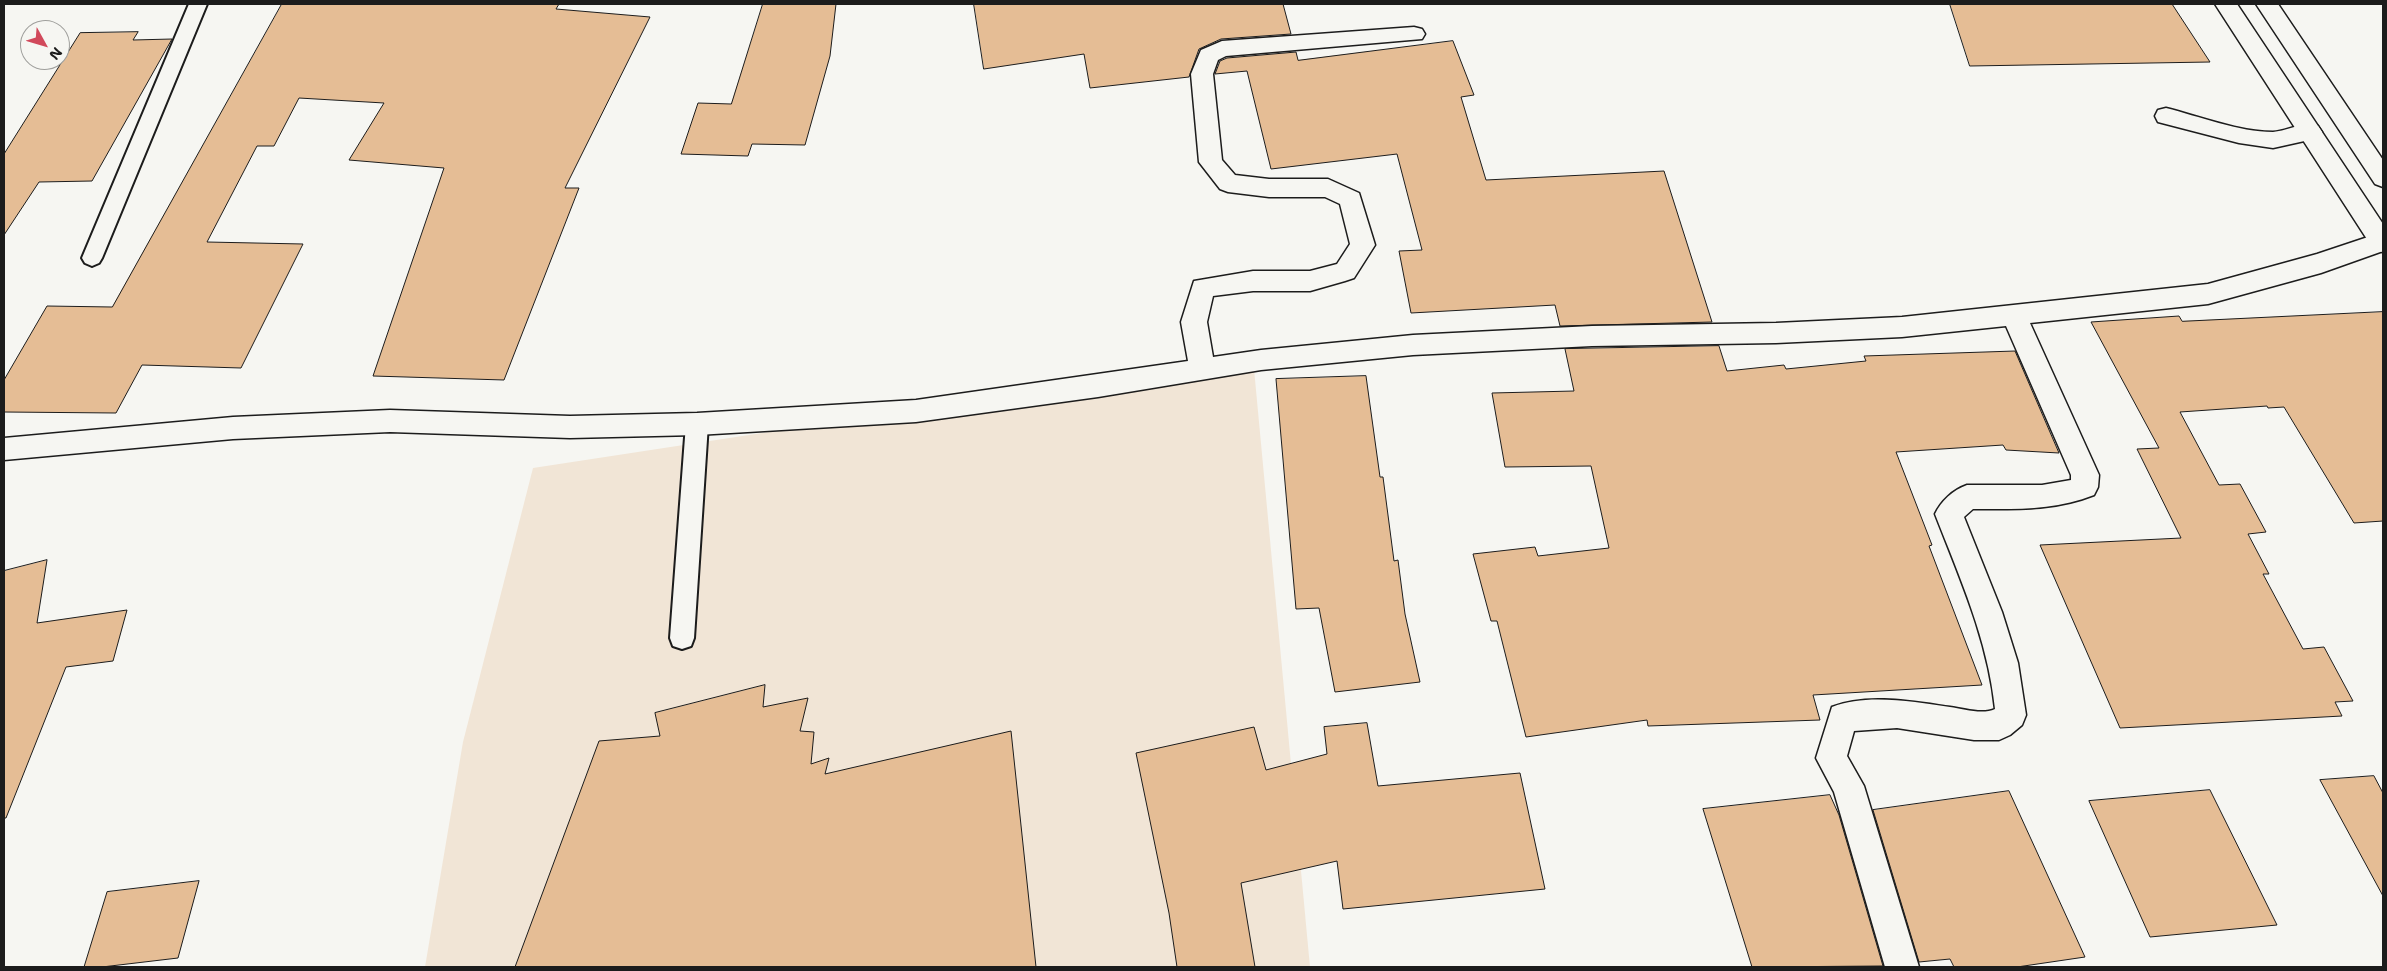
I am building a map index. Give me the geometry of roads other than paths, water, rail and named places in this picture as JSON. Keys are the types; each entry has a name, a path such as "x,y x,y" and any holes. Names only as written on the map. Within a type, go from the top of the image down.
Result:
{"street":[{"path":"4,449 233,428 390,422 570,427 697,424 916,411 1261,360 1413,345 1592,336 1785,333 1902,327 2208,294 2321,263 2383,242 2226,4"},
{"path":"2266,4 2383,178"},
{"path":"1202,369 1194,322 1203,288 1253,280 1310,281 1345,271 1363,245 1351,199 1328,188 1269,188 1228,183 1211,162 1202,74 1209,55 1222,49 1414,34"},
{"path":"2166,116 2239,135 2273,140 2310,132"},
{"path":"1902,967 1848,786 1831,758 1843,717 1897,714 1974,725 1999,725 2011,715 2009,685 1999,643 1949,514 1967,497 2053,495 2074,492 2084,487 2085,475 2013,314"}],"lane":[{"path":"92,258 198,4"},
{"path":"682,638 697,424"}]}
